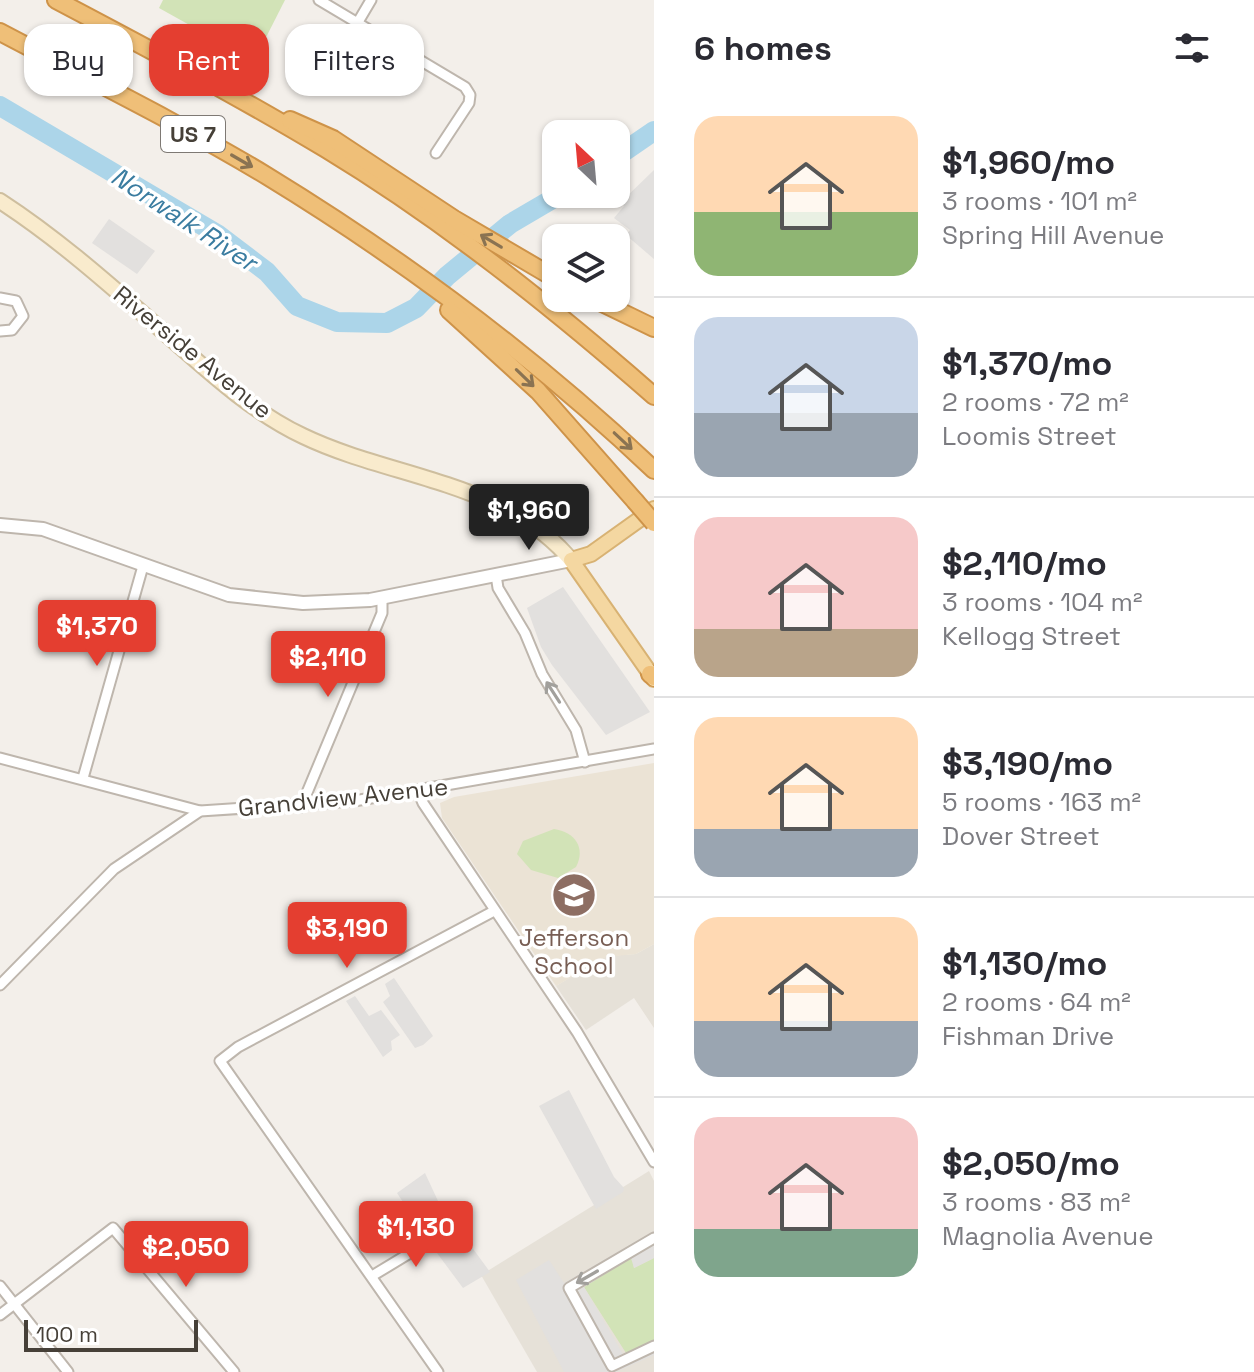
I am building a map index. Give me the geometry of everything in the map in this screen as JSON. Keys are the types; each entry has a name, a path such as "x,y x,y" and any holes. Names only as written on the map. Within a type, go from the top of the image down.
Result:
{"highway":[{"name":"US 7","path":"56,0 249,105 430,210 654,396"},
{"name":"US 7","path":"0,32 230,154 379,248 472,322"},
{"path":"430,210 542,271"},
{"path":"621,312 654,328"},
{"path":"472,322 567,391 654,470"},
{"path":"472,322 538,391 654,523"}],"main road":[{"name":"Riverside Avenue","path":"0,201 41,227 260,411 302,436 493,503 561,549 571,560"},
{"path":"653,677 571,560 591,554 654,509"}],"street":[{"path":"319,0 468,90 469,103 436,153"},
{"path":"358,22 371,0"},
{"path":"0,298 16,301 23,316 12,330 0,331"},
{"path":"0,525 43,529 229,595 303,603 382,598 571,560"},
{"path":"83,778 143,566"},
{"path":"496,575 498,588 525,633 542,674 576,730 585,762"},
{"path":"301,807 382,613 382,598"},
{"name":"Grandview Avenue","path":"200,811 301,807 418,791 654,749"},
{"path":"0,758 200,811"},
{"path":"418,791 494,911 591,1053 654,1162"},
{"path":"0,985 114,869 200,811"},
{"path":"438,1372 220,1061 238,1047 494,911"},
{"path":"0,1315 113,1228 234,1372"},
{"path":"372,1276 443,1233"},
{"path":"654,1238 569,1288 612,1366 654,1346"},
{"path":"0,1286 68,1372"}],"shaded area":[{"path":"654,170 654,259 630,238 630,224 622,224 614,218 622,208 630,208 630,193"},
{"path":"109,219 155,251 137,274 92,243"},
{"path":"563,587 650,712 606,735 552,665 541,647 527,608"},
{"name":"Jefferson School","path":"654,763 654,944 636,954 606,957 556,986 442,818 440,803 454,797"},
{"path":"654,944 654,1028 634,998 586,1030 556,986 606,956 636,954"},
{"path":"394,978 433,1036 415,1048 383,1002 390,996 385,984"},
{"path":"355,996 369,1016 381,1010 400,1035 391,1041 392,1050 383,1057 346,1001"},
{"path":"569,1090 614,1177 624,1188 623,1192 596,1209 539,1106"},
{"path":"649,1171 654,1181 654,1372 537,1372 481,1275"},
{"path":"425,1173 438,1201 490,1272 463,1288 437,1253 443,1246 432,1231 425,1235 397,1193"},
{"path":"654,1231 654,1258 634,1268 631,1258 584,1287 624,1356 654,1342 654,1355 616,1372 564,1372 516,1280 549,1260 564,1283"}],"green space":[{"path":"163,0 285,0 269,31 269,24 188,24 159,8"},
{"path":"554,829 573,837 580,853 576,867 558,878 531,870 517,854 523,841"},
{"path":"632,1257 634,1268 654,1258 654,1340 626,1353 584,1287"}],"waterway":[{"name":"Norwalk River","path":"0,106 217,234 267,272 297,306 337,322 387,323 416,308 447,276 510,224 542,205"},
{"name":"Norwalk River","path":"630,147 654,131"}],"place":[{"name":"Jefferson School","path":"574,895"}]}
